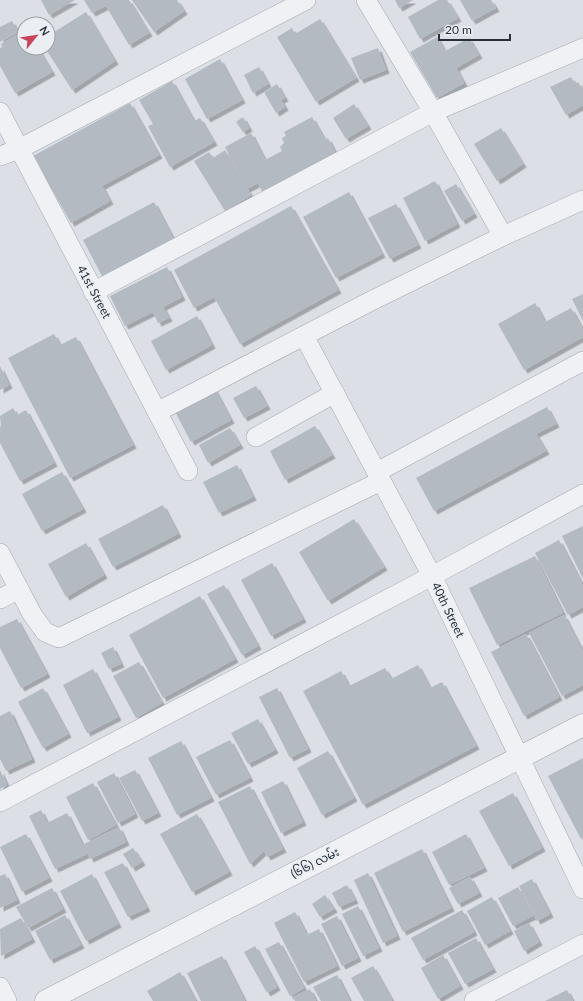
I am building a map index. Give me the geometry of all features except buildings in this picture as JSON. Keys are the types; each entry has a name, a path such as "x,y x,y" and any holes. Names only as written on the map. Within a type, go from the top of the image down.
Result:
{"street":[{"path":"0,156 19,149 306,0"},
{"path":"366,0 433,112 503,236"},
{"path":"94,292 433,112 583,48"},
{"name":"41st Street","path":"0,112 188,471"},
{"path":"157,412 368,302 503,236 583,200"},
{"name":"40th Street","path":"304,336 432,576 583,889"},
{"path":"0,554 32,614 45,632 59,638 379,476 583,361"},
{"path":"256,436 335,393"},
{"path":"0,802 432,576 583,494"},
{"path":"0,598 19,589"},
{"name":"(၆၆) လမ်း","path":"46,1001 583,724"},
{"path":"474,1001 583,944"},
{"path":"0,987 7,1001"}]}
